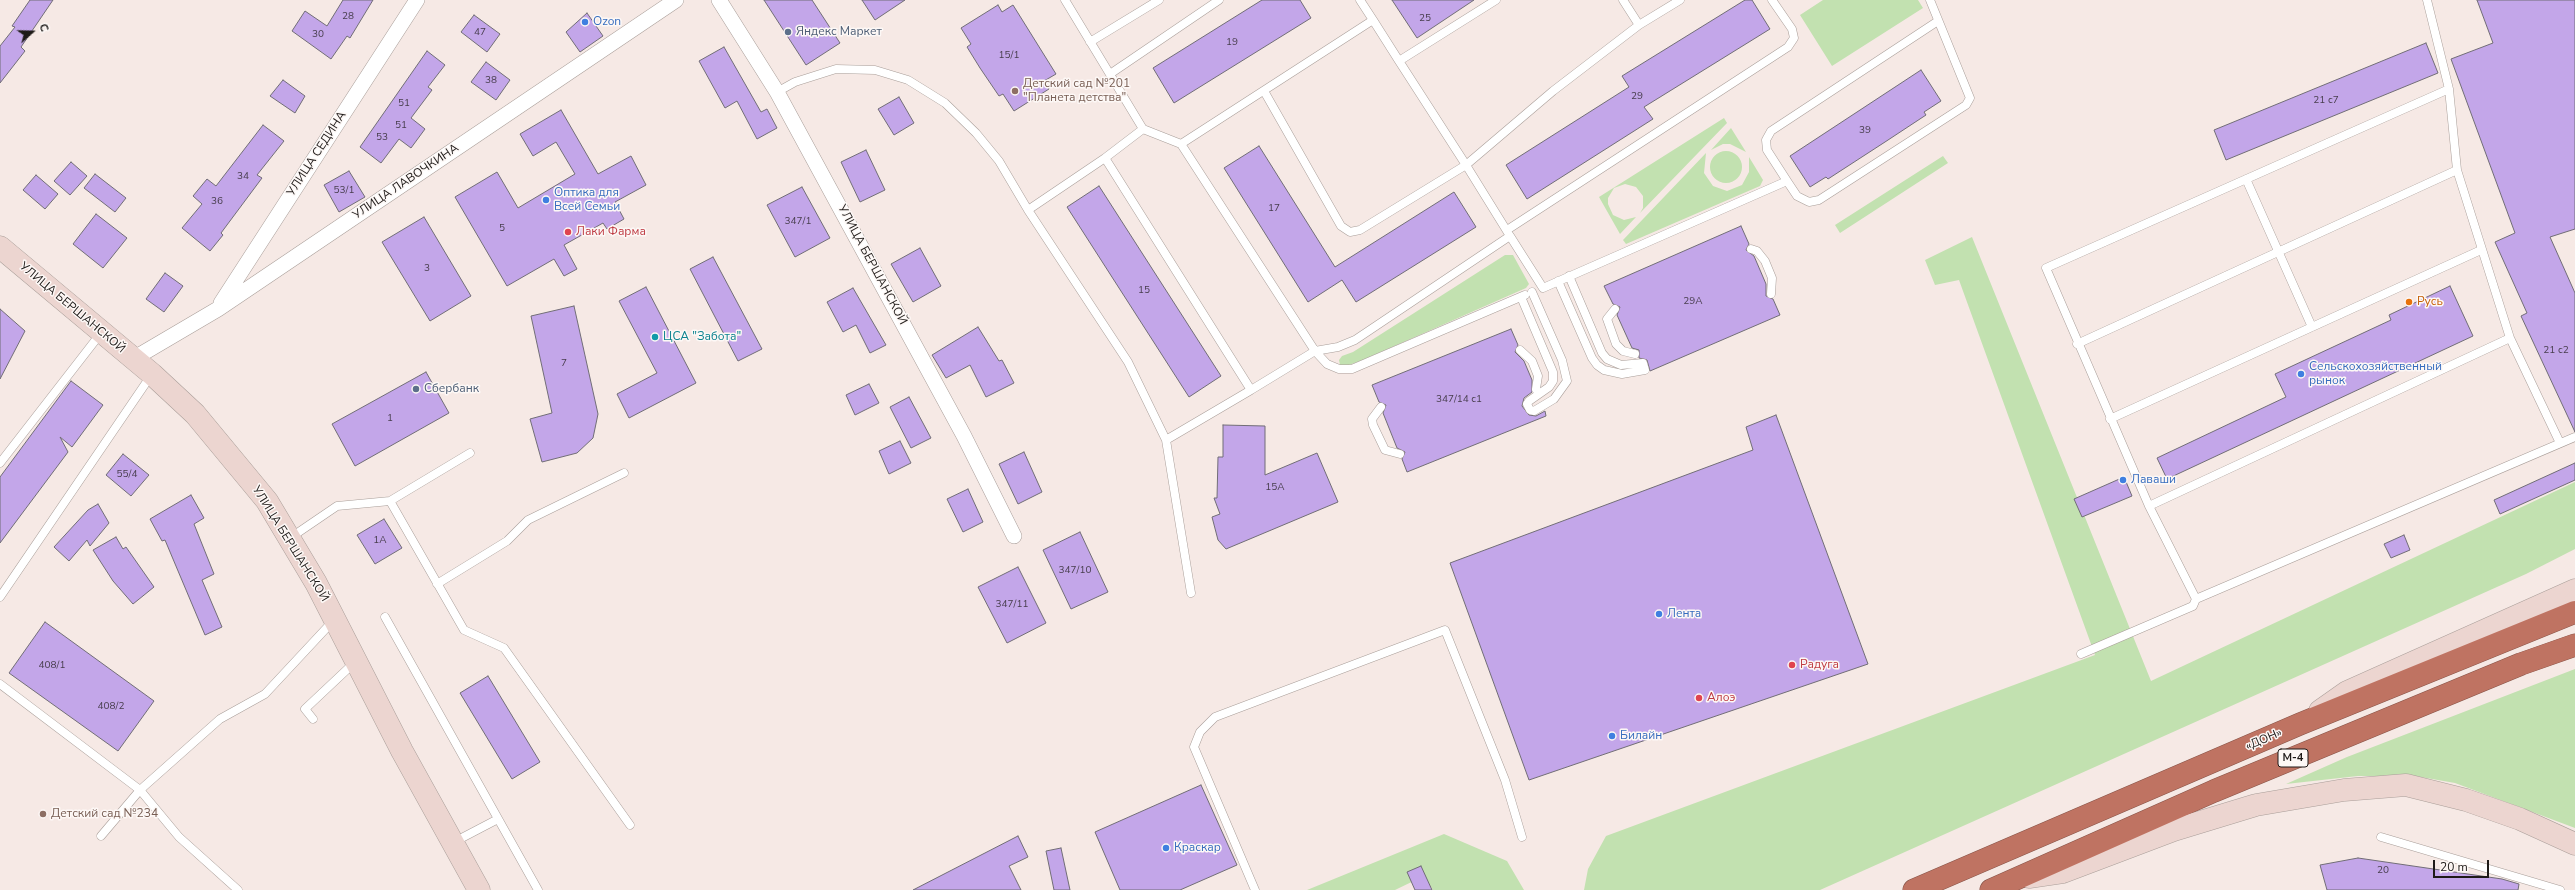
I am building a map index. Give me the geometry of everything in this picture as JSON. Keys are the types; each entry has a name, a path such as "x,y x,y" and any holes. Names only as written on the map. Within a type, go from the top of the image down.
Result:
{"highway":[{"name":"«ДОН»","path":"1914,890 2300,724 2575,612"},
{"name":"М-4","path":"1991,890 2229,785 2521,664 2575,645"}],"main road":[{"name":"УЛИЦА БЕРШАНСКОЙ","path":"0,247 152,374 195,414 240,466 267,501 358,660 402,751 479,890"},
{"path":"2300,724 2348,692 2575,590"},
{"path":"2014,879 2063,872 2174,830 2256,805 2344,790 2406,785 2466,800 2520,818 2575,844"}],"street":[{"name":"УЛИЦА СЕДИНА","path":"218,308 417,0"},
{"name":"УЛИЦА ЛАВОЧКИНА","path":"133,359 218,308 676,0"},
{"name":"УЛИЦА БЕРШАНСКОЙ","path":"719,0 777,92 956,422 1014,536"}],"lane":[{"path":"1065,0 1143,129 1181,144 1315,351 1327,364 1339,369 1352,369 1543,288 1787,181"},
{"path":"1090,42 1159,0"},
{"path":"1110,74 1219,0"},
{"path":"1360,0 1543,288"},
{"path":"1399,61 1496,0"},
{"path":"1623,0 1639,25"},
{"path":"1264,91 1341,226 1350,232 1360,230 1466,165 1553,91 1639,25 1680,0"},
{"path":"1166,440 1315,351 1338,347 1355,340 1509,233 1788,47 1794,38 1792,29 1772,0"},
{"path":"1930,0 1969,91 1970,98 1966,106 1819,200 1809,202 1797,196 1767,150 1766,140 1771,131 1938,21"},
{"path":"2427,0 2449,89 2457,170 2481,250 2510,338 2560,443"},
{"path":"1181,144 1373,20"},
{"path":"777,92 795,82 836,69 875,70 908,80 945,103 976,133 999,161 1028,210 1128,362 1166,440 1191,593"},
{"path":"2081,654 2194,606 2196,599 2149,506 2077,344 2046,268 2449,89"},
{"path":"1028,210 1105,158 1143,129"},
{"path":"1105,158 1251,390"},
{"path":"2077,344 2457,170"},
{"path":"2246,179 2312,327"},
{"path":"1751,249 1757,251 1765,261 1772,278 1771,294"},
{"path":"2110,418 2481,250"},
{"path":"1558,281 1592,358 1597,365 1604,370 1622,374 1645,370 1643,363 1621,365 1607,359 1602,353 1569,276"},
{"path":"1521,297 1553,372 1553,381 1549,387 1529,401 1528,404 1530,410 1534,411 1554,399 1567,381 1562,360 1532,292"},
{"path":"1615,309 1608,319 1616,344 1623,351 1634,354"},
{"path":"0,463 100,332"},
{"path":"2149,506 2510,338"},
{"path":"1520,350 1532,361 1538,376 1536,389"},
{"path":"0,597 152,374"},
{"path":"1381,407 1372,419 1374,425 1385,450 1400,454"},
{"path":"2196,599 2575,437"},
{"path":"289,538 337,506 390,501 470,453"},
{"path":"437,584 507,541 528,520 624,473"},
{"path":"390,501 464,630 504,648 630,825"},
{"path":"385,617 538,890"},
{"path":"101,836 140,790 220,719 265,694 335,619"},
{"path":"1255,890 1194,747 1200,732 1215,717 1445,630 1505,780 1522,837"},
{"path":"314,719 305,709 358,660"},
{"path":"0,684 140,790 179,837 238,890"},
{"path":"453,843 498,819"},
{"path":"2381,837 2560,890"}],"green space":[{"path":"1823,0 1918,0 1923,8 1832,66 1800,15"},
{"path":"1724,118 1727,123 1640,213 1643,208 1643,196 1636,187 1625,184 1614,188 1608,198 1608,204 1613,215 1624,220 1636,217 1620,234 1599,197"},
{"path":"1731,128 1746,152 1730,144 1723,144 1711,150"},
{"path":"1726,151 1737,156 1742,167 1737,178 1726,183 1715,178 1710,167 1715,156"},
{"path":"1706,153 1704,173 1713,186 1727,191 1742,185 1749,172 1749,157 1763,180 1760,186 1626,244 1623,240"},
{"path":"1943,156 1948,163 1840,233 1835,225"},
{"path":"1972,237 2151,681 2575,482 2575,549 2526,574 1820,890 1584,890 1588,869 1606,836 2095,655 1959,280 1935,285 1925,260"},
{"path":"1505,255 1513,255 1529,284 1526,288 1363,360 1346,366 1340,365 1339,360 1342,356 1353,352"},
{"path":"2575,669 2575,828 2455,783 2415,776 2358,776 2286,784 2347,757"},
{"path":"1444,834 1507,861 1524,890 1433,890 1424,876 1395,890 1307,890"}],"building":[{"path":"30,0 53,0 21,47 25,51 0,83 0,46 15,27 12,26"},
{"path":"343,0 373,0 350,38 347,36 331,59 292,31 305,11 327,26"},
{"path":"764,0 812,0 840,43 806,65"},
{"path":"862,0 905,0 875,20"},
{"path":"1262,0 1300,0 1311,18 1174,103 1153,68"},
{"path":"1392,0 1474,0 1417,38"},
{"path":"1745,0 1752,0 1770,29 1644,107 1653,119 1527,199 1506,165 1629,87 1622,76"},
{"path":"2477,0 2575,0 2575,229 2550,237 2575,293 2575,432 2521,316 2527,313 2495,242 2515,233 2451,59 2493,43"},
{"path":"998,5 1002,12 1013,5 1056,74 1044,81 1049,89 1014,111 1003,94 999,96 980,68 967,47 971,44 961,28"},
{"path":"587,13 603,36 580,52 566,32"},
{"path":"474,15 500,34 487,52 461,32"},
{"path":"2426,43 2438,73 2226,160 2214,130"},
{"path":"724,47 761,112 767,109 777,128 757,139 737,101 725,108 699,61"},
{"path":"427,51 445,65 428,87 432,90 411,118 425,129 411,148 399,139 381,163 360,147"},
{"path":"486,62 510,80 496,100 471,82"},
{"path":"1921,70 1941,101 1924,112 1926,115 1885,142 1828,179 1826,177 1810,187 1790,156"},
{"path":"283,80 305,96 295,113 270,96"},
{"path":"899,97 914,123 894,135 878,109"},
{"path":"561,110 598,174 631,156 646,185 615,202 624,219 607,229 603,223 564,245 577,269 564,276 554,259 507,286 455,197 497,172 518,208 575,174 556,142 533,156 520,134"},
{"path":"263,125 284,141 257,175 262,178 221,233 223,235 210,251 182,228 202,204 193,196 207,179 216,186"},
{"path":"1259,146 1335,267 1454,192 1476,227 1356,302 1342,280 1308,302 1224,168"},
{"path":"866,150 885,190 860,202 841,162"},
{"path":"71,162 87,176 70,195 54,181"},
{"path":"349,171 365,197 339,212 324,185"},
{"path":"95,174 126,198 115,212 84,188"},
{"path":"36,175 58,194 45,209 23,190"},
{"path":"1099,186 1221,376 1189,397 1067,207"},
{"path":"802,187 830,238 795,257 767,205"},
{"path":"96,214 127,238 103,268 73,244"},
{"path":"424,217 471,296 430,321 382,242"},
{"path":"1741,226 1749,244 1746,250 1754,256 1766,284 1766,296 1773,299 1780,315 1650,371 1647,360 1639,358 1639,350 1632,348 1617,315 1620,307 1613,304 1604,286"},
{"path":"920,248 941,286 913,302 891,264"},
{"path":"713,257 762,349 738,361 690,269"},
{"path":"165,273 183,286 164,312 146,299"},
{"path":"2450,286 2473,336 2167,479 2157,458 2286,397 2275,374 2391,320 2389,315"},
{"name":"ЦСА \"Забота\"","path":"646,287 696,383 629,418 617,394 657,373 619,301"},
{"path":"853,288 886,345 870,353 856,325 843,332 827,302"},
{"path":"574,306 598,414 593,438 577,453 542,462 530,419 552,413 531,316"},
{"path":"0,309 25,331 0,379"},
{"path":"978,327 999,361 1002,360 1014,383 986,397 970,365 946,378 932,355"},
{"path":"1511,329 1518,345 1515,352 1524,361 1532,380 1532,392 1524,398 1522,406 1529,415 1536,416 1545,411 1546,416 1407,472 1402,459 1405,452 1397,448 1383,413 1386,405 1379,402 1372,385"},
{"path":"426,372 449,413 355,466 332,424"},
{"path":"71,381 103,405 72,447 60,437 68,452 0,543 0,477"},
{"path":"869,384 879,403 855,415 846,395"},
{"path":"909,397 931,438 911,448 890,407"},
{"name":"Лента","path":"1776,415 1868,664 1529,780 1450,563 1753,450 1746,427"},
{"path":"1223,425 1265,426 1265,475 1317,453 1338,502 1226,549 1218,540 1212,517 1220,514 1214,498 1217,498 1218,457 1223,457"},
{"path":"900,441 911,463 889,474 879,451"},
{"path":"1024,452 1042,492 1018,504 999,464"},
{"path":"123,454 149,475 131,496 106,475"},
{"path":"2575,463 2575,480 2500,514 2494,500"},
{"path":"2124,477 2132,496 2082,517 2074,499"},
{"path":"968,489 983,522 963,532 947,499"},
{"path":"191,495 204,518 194,524 214,574 202,580 222,627 205,635 165,540 162,541 150,519"},
{"path":"98,504 109,523 90,546 87,540 69,561 54,547 88,510"},
{"path":"384,519 402,548 375,564 357,535"},
{"path":"1080,532 1108,592 1071,609 1043,550"},
{"path":"2404,535 2410,550 2391,558 2384,544"},
{"path":"116,537 123,549 126,547 154,587 133,604 113,581 93,550"},
{"path":"1018,567 1046,623 1007,643 978,587"},
{"path":"45,622 154,701 118,751 9,673"},
{"path":"488,676 540,762 512,779 460,693"},
{"name":"Краскар","path":"1201,785 1237,865 1180,890 1120,890 1095,832"},
{"path":"1018,836 1028,857 1009,866 1021,890 913,890"},
{"path":"1061,848 1070,890 1054,890 1046,851"},
{"path":"2358,858 2502,879 2519,884 2518,890 2327,890 2320,865"},
{"path":"1421,866 1432,890 1415,890 1407,872"}],"place":[{"name":"Ozon","path":"585,22"},
{"name":"Яндекс Маркет","path":"788,32"},
{"name":"Детский сад №201 \"Планета детства\"","path":"1015,91"},
{"name":"Оптика для Всей Семьи","path":"546,200"},
{"name":"Лаки Фарма","path":"568,232"},
{"name":"Русь","path":"2409,302"},
{"name":"ЦСА \"Забота\"","path":"655,337"},
{"name":"Сельскохозяйственный рынок","path":"2301,374"},
{"name":"Сбербанк","path":"416,389"},
{"name":"Лаваши","path":"2123,480"},
{"name":"Лента","path":"1659,614"},
{"name":"Радуга","path":"1792,665"},
{"name":"Алоэ","path":"1699,698"},
{"name":"Билайн","path":"1612,736"},
{"name":"Детский сад №234","path":"43,814"},
{"name":"Краскар","path":"1166,848"}]}
